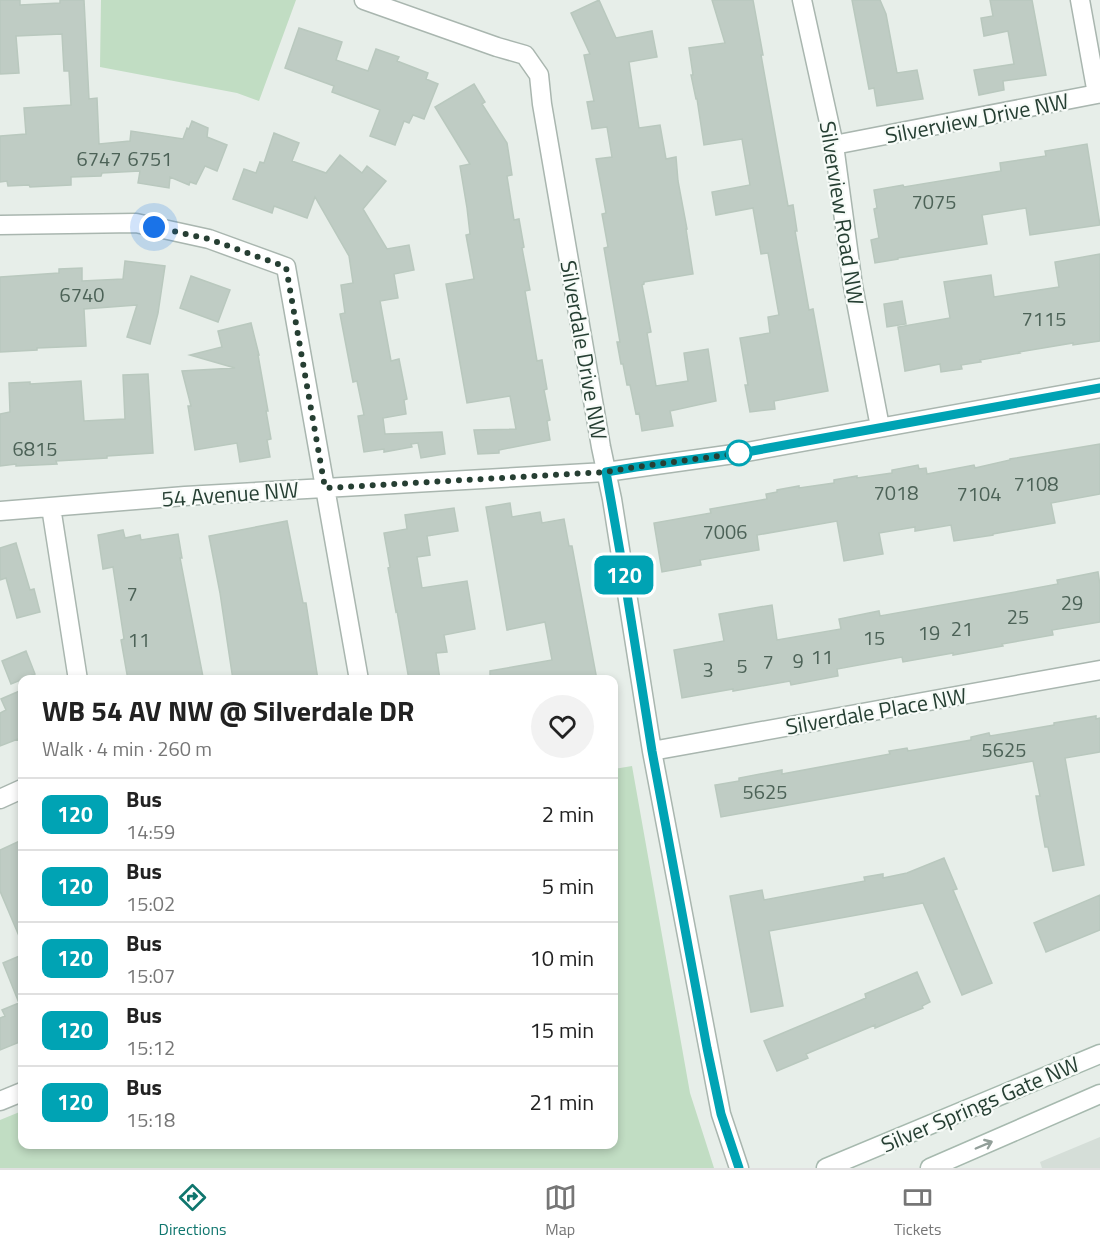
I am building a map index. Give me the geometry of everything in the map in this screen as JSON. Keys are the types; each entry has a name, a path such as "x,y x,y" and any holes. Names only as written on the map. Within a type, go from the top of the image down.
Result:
{"street":[{"name":"Silverdale Drive NW","path":"364,0 525,55 539,75 542,104 614,510 652,751 707,1048 721,1114 740,1168"},
{"name":"Silverview Road NW","path":"802,0 834,145 853,286 880,427"},
{"name":"Silverview Drive NW","path":"834,145 1097,94 1080,0"},
{"path":"0,225 136,223 209,239 286,267 358,675"},
{"name":"54 Avenue NW","path":"0,511 185,496 606,472 741,453 1100,388"},
{"path":"51,507 77,675"},
{"name":"Silverdale Place NW","path":"652,751 1100,670"},
{"path":"0,799 18,791"},
{"name":"Silver Springs Gate NW","path":"826,1168 1100,1054"},
{"path":"0,1101 18,1094"},
{"name":"Silver Springs Gate NW","path":"930,1168 1100,1094"}],"shaded area":[{"path":"1100,1137 1100,1168 1042,1168 1040,1162"}],"green space":[{"path":"101,0 296,0 259,101 237,93 100,67"},
{"path":"632,766 690,1093 714,1168 0,1168 0,1120 18,1113 18,1149 618,1149 618,768"}],"building":[{"path":"0,0 20,0 20,5 60,3 60,0 84,0 89,99 97,98 99,144 130,141 131,131 183,139 192,121 208,128 207,137 227,145 217,171 205,166 196,184 190,182 189,185 170,177 169,188 138,183 140,171 71,177 71,185 30,187 29,185 8,186 7,181 0,182 0,136 26,134 24,108 71,105 69,71 64,71 62,34 16,36 19,73 0,74"},
{"path":"599,0 616,38 652,31 657,57 629,62 639,128 660,125 666,159 676,157 687,229 693,274 644,282 642,285 651,332 647,333 656,386 688,381 684,353 708,349 716,401 670,411 673,426 642,431 639,413 636,414 630,385 627,385 623,364 621,364 617,342 620,342 604,248 608,247 602,214 606,213 596,159 612,157 607,127 592,129 587,102 594,101 584,55 590,54 571,13"},
{"path":"712,0 753,0 788,206 793,205 797,231 795,231 809,310 813,309 828,391 774,401 775,409 750,412 740,338 770,333 768,317 779,315 768,253 761,254 753,208 716,215 712,192 750,185 742,139 704,145 691,75 693,75 689,48 725,43"},
{"path":"852,0 880,0 886,14 897,73 917,70 923,99 877,106 874,88 869,89"},
{"path":"990,0 1032,0 1046,75 1003,81 1004,90 979,95 974,70 1014,64 1008,31 984,36 981,18 993,16"},
{"path":"299,28 342,42 336,60 368,71 376,49 399,57 397,61 428,73 426,79 438,84 424,119 413,115 409,123 404,121 395,145 370,136 380,110 332,92 334,86 285,68"},
{"path":"474,84 485,102 482,104 507,143 512,175 507,176 514,220 519,219 524,247 522,248 530,290 525,291 537,361 542,360 547,389 544,390 550,420 547,421 550,440 499,450 499,453 478,454 474,430 516,429 510,396 467,403 446,284 474,279 466,235 470,234 460,166 470,164 435,107"},
{"path":"274,133 299,143 292,161 326,173 340,155 362,173 367,166 386,181 363,209 387,249 409,245 414,270 394,274 398,298 380,301 391,361 399,359 407,399 404,400 406,414 383,418 385,434 442,432 445,454 421,458 418,443 411,444 412,447 384,452 384,449 364,452 358,416 364,415 357,381 353,382 340,314 345,313 341,285 353,283 349,256 315,197 307,218 274,206 272,213 233,199 244,169 256,173 260,162 264,163"},
{"path":"1087,144 1100,225 1030,235 1026,208 982,215 987,244 875,263 871,240 879,238 874,209 877,208 874,190 1001,171 1000,163 1046,156 1045,151"},
{"path":"1100,254 1100,341 1019,352 961,365 962,369 941,372 940,364 905,371 898,327 950,318 944,282 991,275 994,297 1059,287 1055,262"},
{"path":"125,261 165,266 158,313 150,344 127,337 137,305 84,309 86,346 0,352 0,277 59,273 59,269 82,268 82,281 123,279"},
{"path":"191,276 230,290 218,322 180,308"},
{"path":"902,301 906,324 887,327 884,304"},
{"path":"251,323 268,411 266,411 271,439 267,440 270,457 240,462 237,443 195,450 188,406 191,406 182,371 235,368 190,355 222,347 218,331"},
{"path":"148,374 153,453 56,461 57,464 0,466 0,414 10,412 9,383 81,381 84,421 125,419 123,375"},
{"path":"1100,444 1100,494 1051,503 1055,523 954,541 951,525 915,531 915,527 879,533 883,554 844,561 837,521 757,535 759,550 700,560 701,565 662,572 654,523 711,513 710,509 767,499 766,494 799,486 799,488 834,483 834,480 857,476 857,478 892,473 892,470 918,465 919,469 926,468 927,474 974,465 975,468 1010,459"},
{"path":"510,503 512,517 540,512 542,523 564,519 569,546 572,546 596,675 490,675 490,671 552,660 545,622 507,630 486,507"},
{"path":"454,508 458,531 427,536 430,555 417,557 422,588 467,581 475,629 444,635 447,652 436,653 439,675 408,675 388,568 390,567 384,533 407,529 405,515"},
{"path":"287,521 303,603 306,603 317,675 232,675 209,536"},
{"path":"123,530 125,538 140,535 141,540 178,534 182,558 180,558 203,675 127,675 113,567 103,569 98,535"},
{"path":"16,543 30,590 34,589 40,612 17,618 6,578 0,580 0,548"},
{"path":"1098,572 1100,622 1052,630 1053,635 953,655 953,653 903,662 902,657 837,669 838,676 791,685 790,681 682,698 674,650 724,641 719,614 772,605 777,640 841,629 839,619 879,611 880,616 1004,594 1058,584 1057,580"},
{"path":"26,651 35,674 18,675 18,681 11,684 2,661"},
{"path":"18,692 18,739 0,746 0,713 6,710 1,699"},
{"path":"1096,716 1096,719 1100,718 1100,752 1065,758 1084,865 1053,871 1048,847 1045,847 1036,796 1040,796 1033,761 721,817 715,785 739,781 739,778 782,770 782,774 890,754 889,751 907,748 908,751 971,740 971,737 989,733 990,736"},
{"path":"18,842 18,934 0,891 0,850"},
{"path":"944,858 957,889 953,890 992,983 962,995 923,903 769,931 783,1006 751,1012 730,896 762,890 764,900 865,881 864,877 883,874 883,878 907,873"},
{"path":"1100,895 1100,930 1046,952 1034,923"},
{"path":"18,957 18,1000 3,963"},
{"path":"917,972 930,1002 922,1006 923,1008 806,1054 808,1058 777,1071 764,1041 866,998 865,994"},
{"path":"18,1003 18,1043 0,1050 0,1018 5,1016 2,1010"}],"bus line":[{"name":"120","path":"739,1168 721,1114 707,1048 652,751 606,472 741,453 1100,388"}],"route":[{"path":"154,227 209,239 286,267 325,488 606,472 741,453 739,453"}]}
